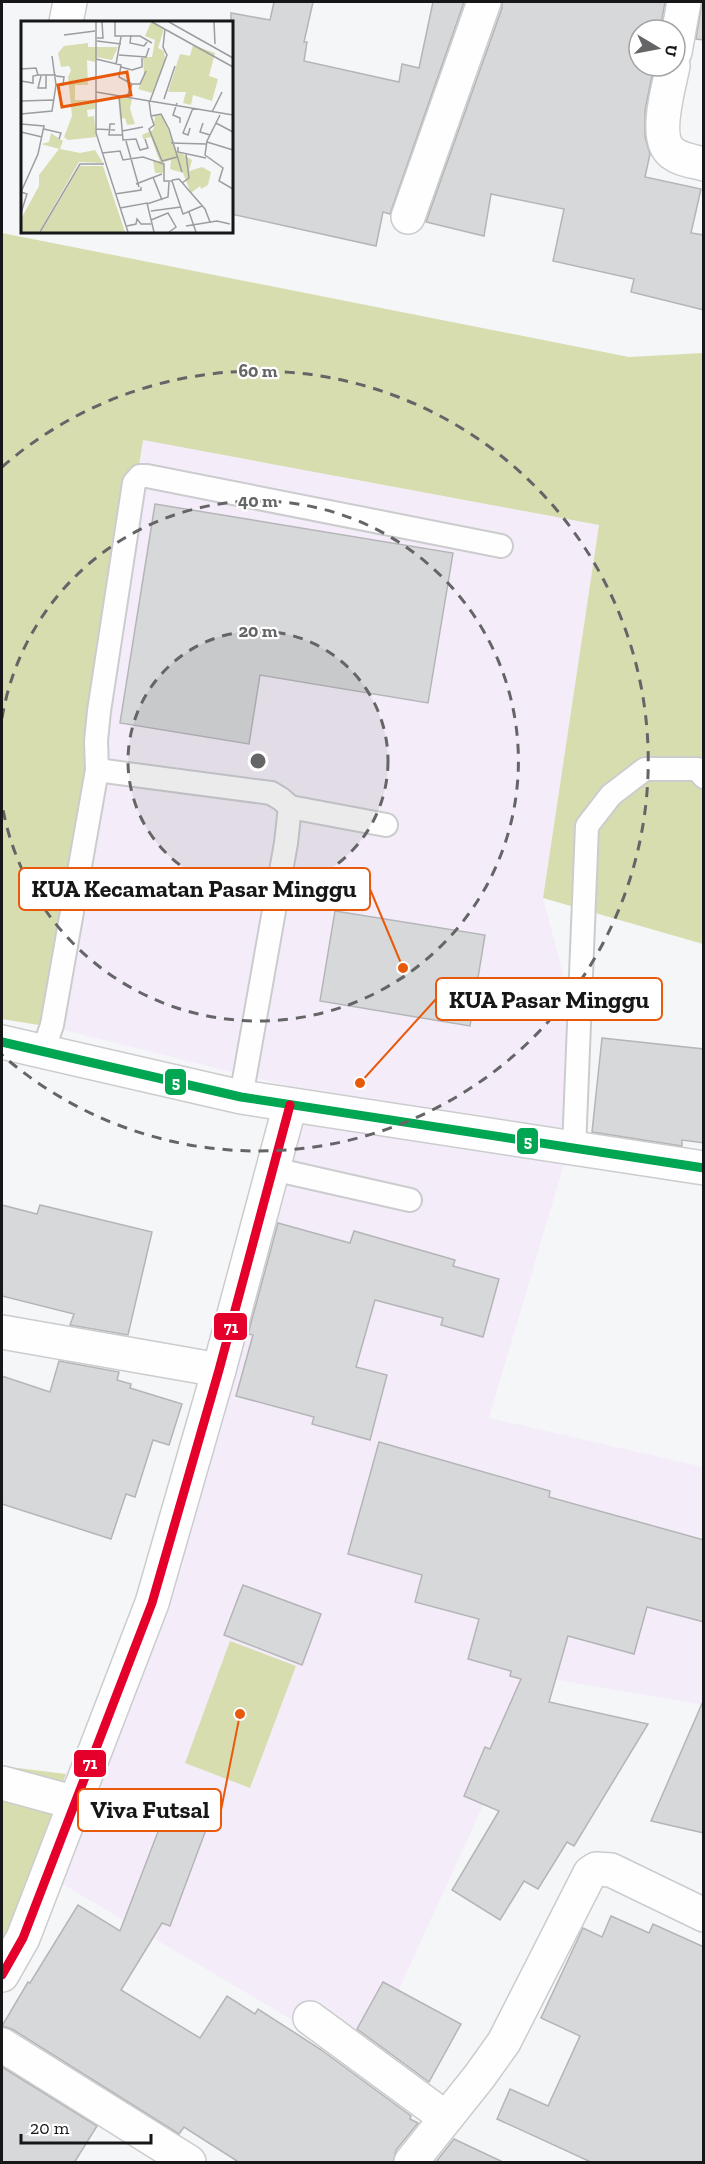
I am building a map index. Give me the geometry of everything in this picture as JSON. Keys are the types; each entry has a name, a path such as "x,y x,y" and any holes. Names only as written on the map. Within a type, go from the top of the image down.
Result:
{"street":[{"path":"66,21 70,2"},
{"path":"408,217 484,2"},
{"path":"681,18 684,2"},
{"path":"670,78 663,119 665,142 670,152 704,164"},
{"path":"2,1042 241,1097 704,1168"},
{"path":"2,1975 23,1938 152,1603 219,1370 290,1105"},
{"path":"2,1332 219,1370"},
{"path":"2,1783 76,1803"},
{"path":"411,2163 504,2042 590,1873 596,1869 611,1870 704,1915"},
{"path":"310,2018 446,2118"},
{"path":"2,2045 189,2163"}],"lane":[{"path":"43,1051 52,1025 97,770 96,741 99,711 134,483 140,476 501,546"},
{"path":"574,1148 587,826 611,795 645,769 697,769 704,777"},
{"path":"97,770 271,794 290,807 386,825"},
{"path":"241,1097 286,843 290,807"},
{"path":"273,1169 410,1200"}],"shaded area":[{"path":"143,440 599,525 543,898 590,1076 489,1418 703,1467 703,1705 542,1677 365,2063 32,1866 66,1774 194,1488 288,1086 51,1027"}],"green space":[{"path":"2,233 629,357 703,353 703,944 543,898 599,525 143,440 51,1027 2,1019"},
{"path":"230,1641 296,1666 250,1788 185,1763"},
{"path":"2,1766 66,1774 2,1952"}],"building":[{"path":"274,2 313,2 304,42 307,42 304,61 399,82 402,64 419,68 433,2 464,2 390,214 383,212 376,246 232,214 231,13 270,20"},
{"path":"502,2 665,2 662,18 627,18 627,78 652,78 645,110 645,137 650,154 645,177 701,189 691,233 704,235 704,310 631,292 634,279 553,261 564,209 491,194 484,236 426,222 502,8"},
{"path":"702,2 704,2 704,40 696,39"},
{"path":"155,504 453,553 428,703 260,675 249,744 120,723"},
{"path":"335,911 485,935 470,1026 320,1001"},
{"path":"602,1038 704,1049 704,1143 682,1140 682,1146 592,1132"},
{"path":"2,1205 37,1214 40,1205 152,1232 128,1335 70,1325 74,1314 2,1296"},
{"path":"278,1223 350,1243 354,1231 455,1260 453,1266 499,1279 483,1337 441,1325 443,1318 375,1300 356,1367 387,1375 370,1440 312,1424 314,1417 236,1396 253,1335 248,1334"},
{"path":"59,1361 119,1372 117,1380 131,1384 130,1388 182,1404 169,1445 153,1440 135,1497 126,1494 111,1539 2,1504 2,1376 50,1392"},
{"path":"379,1442 550,1491 549,1497 704,1540 704,1622 647,1607 634,1654 568,1636 549,1702 648,1724 574,1846 567,1842 538,1889 524,1881 500,1920 452,1890 499,1811 464,1796 485,1747 490,1749 521,1679 510,1676 511,1671 468,1659 479,1619 415,1602 422,1575 348,1554"},
{"path":"243,1585 321,1614 302,1665 224,1635"},
{"path":"704,1699 704,1833 651,1821"},
{"path":"169,1803 210,1819 170,1926 162,1923 121,1990 200,2038 227,1996 255,2014 258,2009 320,2049 418,2123 396,2150 393,2163 240,2163 184,2127 179,2134 12,2029 2,2026 78,1905 120,1931"},
{"path":"611,1916 649,1933 653,1924 704,1947 704,2163 593,2163 497,2119 510,2089 548,2106 580,2036 541,2018 583,1928 602,1937"},
{"path":"383,1982 461,2024 429,2082 357,2029"},
{"path":"2,2067 97,2126 74,2163 2,2163"},
{"path":"454,2139 505,2163 435,2163"}],"transit line":[{"name":"5","path":"2,1042 241,1097 704,1168"},
{"name":"71","path":"2,1975 23,1938 152,1603 219,1370 290,1105"}],"place":[{"name":"KUA Kecamatan Pasar Minggu","path":"403,968"},
{"name":"KUA Pasar Minggu","path":"360,1083"},
{"name":"Viva Futsal","path":"240,1714"}]}
